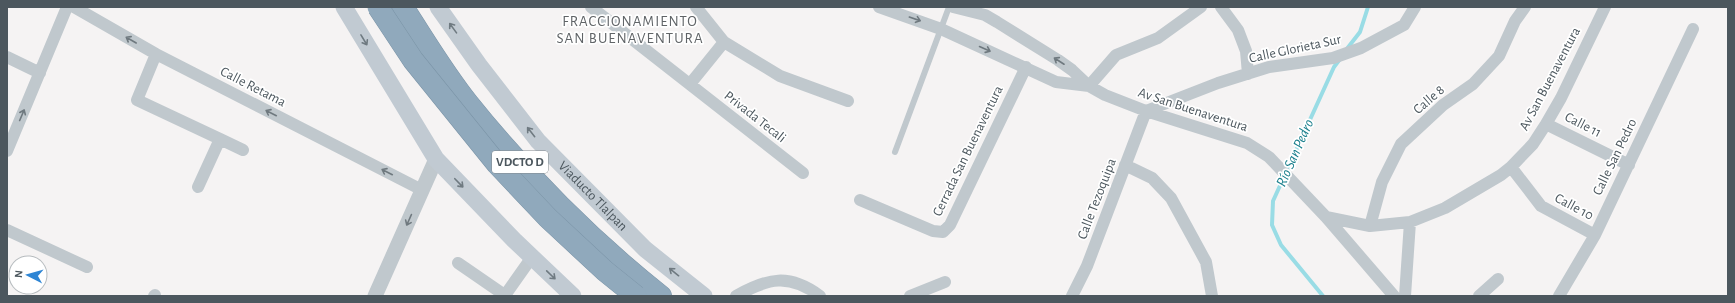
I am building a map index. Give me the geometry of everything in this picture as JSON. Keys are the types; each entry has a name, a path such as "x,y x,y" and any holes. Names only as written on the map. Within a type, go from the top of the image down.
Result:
{"highway":[{"name":"VDCTO D","path":"378,7 411,62 486,161 602,274 628,296"},
{"path":"378,7 413,60 497,164 548,218 605,271 636,296"},
{"path":"396,7 428,57 464,105 515,166 556,210 615,267 652,296"},
{"name":"Viaducto Tlalpan","path":"403,7 467,101 499,140 583,230 626,268 661,296"}],"main road":[{"path":"344,7 436,159 532,257 573,296"},
{"name":"Viaducto Tlalpan","path":"438,7 479,65 538,141 645,249 704,296"}],"street":[{"path":"7,151 67,7"},
{"name":"Calle Retama","path":"74,7 156,54 422,190"},
{"name":"Privada Tecali","path":"591,7 803,173"},
{"path":"696,7 724,42 780,76 848,101"},
{"path":"879,7 941,28 1056,82 1089,86"},
{"path":"953,7 985,15 1072,70 1089,86"},
{"path":"1089,86 1116,55 1158,38 1201,7"},
{"path":"1221,7 1238,30 1246,51 1248,74"},
{"name":"Calle Glorieta Sur","path":"1146,111 1218,83 1269,67 1333,58 1361,48 1404,25 1416,7"},
{"name":"Calle 8","path":"1370,226 1382,182 1401,144 1444,105 1473,84 1499,56 1515,21 1524,7"},
{"name":"Av San Buenaventura","path":"1089,86 1105,95 1146,111 1247,143 1269,157 1326,217 1370,226 1410,222 1445,208 1501,175 1512,167 1533,144 1560,98 1604,7"},
{"name":"Calle San Pedro","path":"1559,296 1595,235 1693,29"},
{"path":"690,84 724,42"},
{"path":"156,54 137,100 243,150"},
{"path":"7,57 40,73"},
{"name":"Cerrada San Buenaventura","path":"860,200 933,231 943,232 950,225 1026,67"},
{"name":"Calle Tezoquipa","path":"1072,296 1087,266 1146,111"},
{"name":"Calle 11","path":"1546,124 1629,165"},
{"path":"198,187 220,139"},
{"path":"375,296 436,159"},
{"path":"1126,165 1152,178 1171,198 1206,262 1212,296"},
{"name":"Calle 10","path":"1512,167 1541,206 1595,235"},
{"path":"1326,217 1394,296"},
{"path":"1405,296 1410,222"},
{"path":"7,230 87,267"},
{"path":"458,263 503,294 508,291 532,257"},
{"path":"1479,296 1498,279"},
{"path":"736,296 751,288 771,281 784,280 806,286 820,296"},
{"path":"910,296 945,282"}],"lane":[{"path":"895,152 949,7"}],"waterway":[{"name":"Río San Pedro","path":"1346,50 1360,32 1368,7"},
{"name":"Río San Pedro","path":"1323,296 1281,245 1272,225 1273,201 1334,67 1340,59"}],"district":[{"name":"FRACCIONAMIENTO SAN BUENAVENTURA","path":"630,30"}]}
